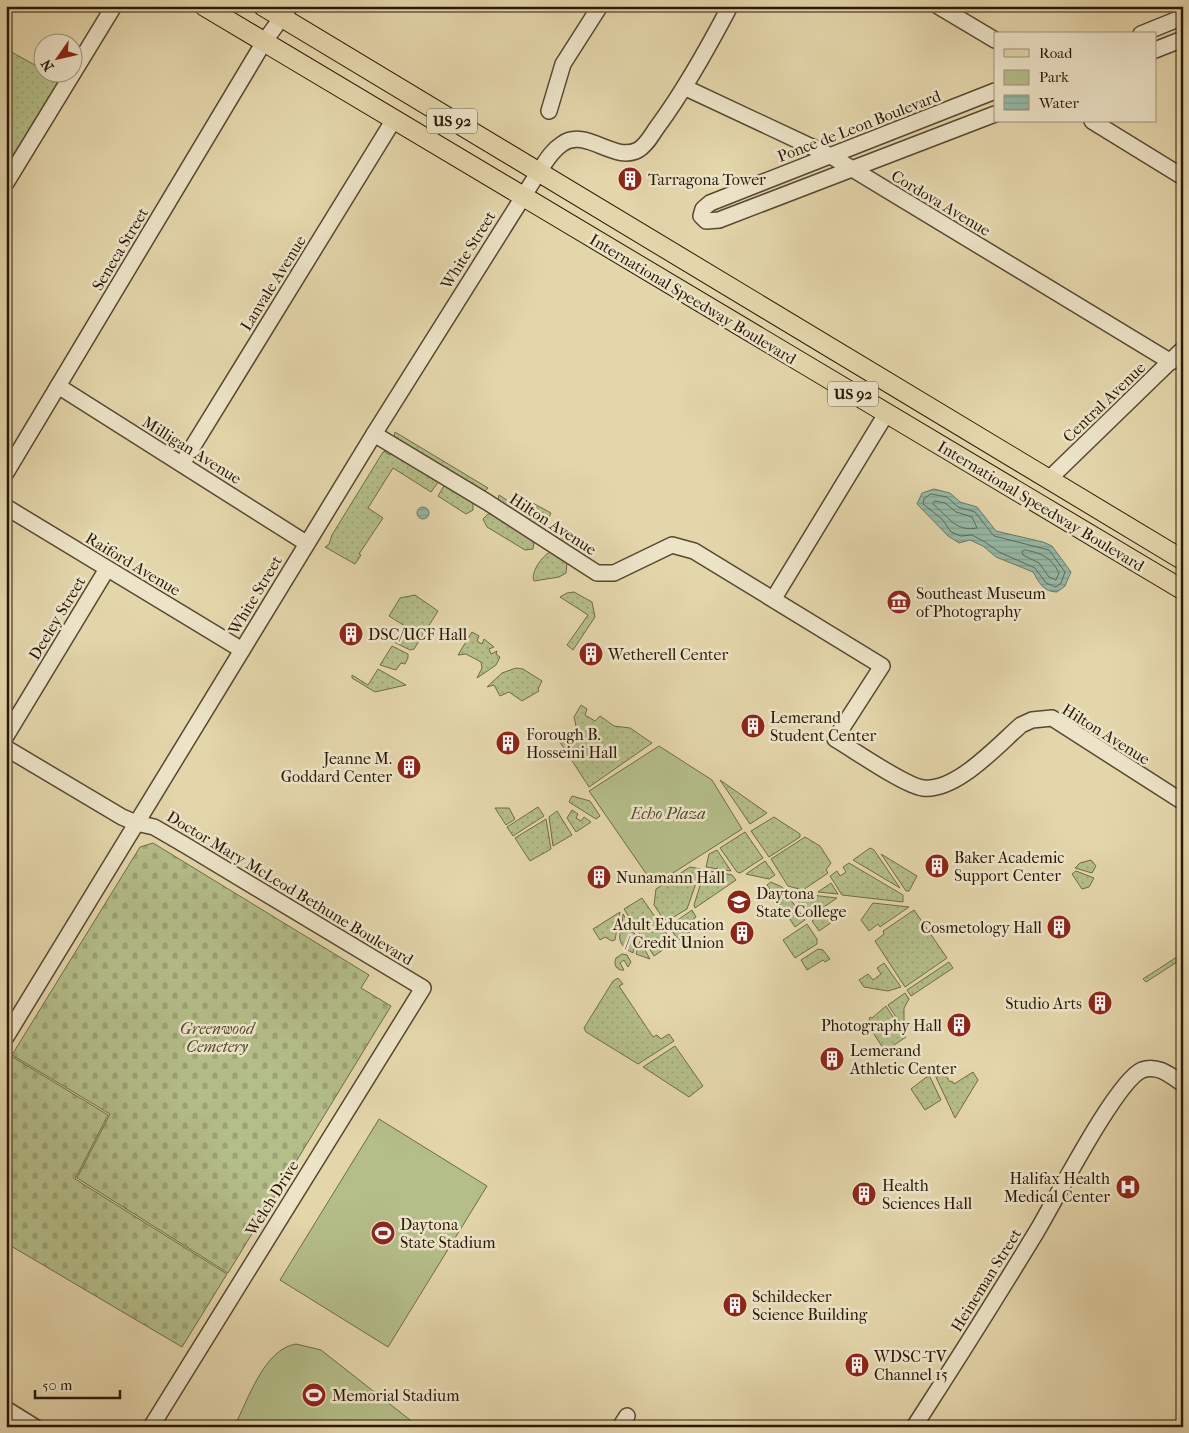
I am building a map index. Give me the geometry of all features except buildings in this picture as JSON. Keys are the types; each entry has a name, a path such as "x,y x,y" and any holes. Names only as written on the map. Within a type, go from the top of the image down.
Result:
{"main road":[{"name":"International Speedway Boulevard","path":"204,6 393,121 1183,590"},
{"name":"International Speedway Boulevard","path":"275,9 538,173 1183,560"},
{"path":"704,306 738,312 836,369 845,371 861,367"},
{"path":"886,414 915,415 935,424 1024,478 1048,480"}],"street":[{"path":"6,183 114,6"},
{"path":"549,111 563,64 600,6"},
{"name":"White Street","path":"6,1037 306,543 538,173 553,152 563,143 573,140 588,141 618,151 638,150 644,146 686,88 730,6"},
{"path":"938,6 994,39"},
{"path":"264,42 275,9"},
{"path":"1146,32 1183,17"},
{"path":"1156,50 1183,39"},
{"name":"Seneca Street","path":"6,473 264,42"},
{"name":"Cordova Avenue","path":"686,88 831,156 1171,362"},
{"name":"Ponce de Leon Boulevard","path":"994,91 710,203 703,209 701,216 706,221 714,222 994,114"},
{"name":"Lanvale Avenue","path":"182,464 393,121"},
{"path":"1094,122 1183,178"},
{"name":"Central Avenue","path":"1048,480 1183,349"},
{"name":"Milligan Avenue","path":"58,386 306,543"},
{"path":"774,598 886,414"},
{"name":"Hilton Avenue","path":"374,434 487,502 597,573 614,573 672,545 694,551 774,598 882,666 836,739 906,783 922,788 939,788 966,773 1021,725 1032,720 1052,718 1183,802"},
{"name":"Raiford Avenue","path":"6,507 242,650"},
{"name":"Deeley Street","path":"7,748 107,569"},
{"name":"Doctor Mary McLeod Bethune Boulevard","path":"7,748 136,823 154,827 186,845 423,988"},
{"name":"Welch Drive","path":"151,1427 423,988"},
{"name":"Heineman Street","path":"914,1427 1037,1231 1082,1152 1124,1084 1134,1074 1155,1068 1183,1084"},
{"path":"6,1409 35,1427"}],"green space":[{"path":"6,49 32,63 32,82 58,82 6,168"},
{"path":"395,432 488,488 483,493 398,442 399,440 394,437"},
{"path":"386,451 386,453 391,455 392,453 439,481 431,492 393,468 368,508 383,518 359,554 361,555 355,564 325,547 329,544 332,535 383,452"},
{"path":"445,484 471,501 473,510 466,514 438,496"},
{"path":"499,495 525,512 534,521 547,526 582,549 575,554 498,502"},
{"path":"531,502 551,513 547,522 538,520 529,512 527,509"},
{"path":"488,514 493,514 534,542 533,549 525,550 487,527 483,519"},
{"path":"550,552 567,563 566,573 559,577 534,581 534,574 538,565"},
{"path":"574,592 592,602 595,617 573,650 567,645 588,615 560,597"},
{"path":"415,595 438,611 414,649 410,650 394,642 405,626 389,616 400,598"},
{"path":"472,632 479,636 477,641 482,644 484,639 494,647 489,649 491,654 497,651 496,654 500,657 496,665 477,678 482,668 481,662 466,654 458,655"},
{"path":"392,646 408,654 405,664 401,663 396,670 380,665"},
{"path":"516,668 523,669 542,681 538,689 539,691 522,701 509,692 500,696 494,685 487,687 502,673"},
{"path":"378,669 406,685 375,692 352,678 352,675 368,685"},
{"path":"581,705 587,709 585,715 595,721 600,716 614,726 630,728 652,743 589,787 558,739 571,735 576,726 574,717"},
{"name":"Echo Plaza","path":"659,746 712,780 742,829 654,885 589,791"},
{"path":"720,780 767,813 750,824"},
{"path":"572,796 590,801 600,816 596,819 569,802"},
{"path":"538,807 544,816 513,836 507,827"},
{"path":"495,808 509,808 515,819 506,825"},
{"path":"572,810 578,814 576,818 581,821 584,817 591,822 576,832 567,818"},
{"path":"557,811 572,835 553,846 549,817"},
{"path":"774,817 800,834 800,837 769,857 751,831"},
{"path":"546,819 551,849 530,861 515,838"},
{"path":"745,832 763,858 740,873 737,872 720,848"},
{"path":"805,837 820,846 831,863 826,870 828,873 803,890 788,886 771,859"},
{"name":"Greenwood Cemetery","path":"153,843 369,975 361,988 391,1006 228,1273 77,1178 110,1114 12,1055 140,847"},
{"path":"870,848 874,850 900,888 853,860"},
{"path":"717,850 731,871 706,867 709,854"},
{"path":"881,854 917,876 909,891 906,891"},
{"path":"1091,860 1096,866 1092,873 1075,868 1080,863"},
{"path":"765,861 775,875 769,879 746,874"},
{"path":"849,863 903,895 903,902 842,895 830,876 837,871 840,876 846,872 843,867"},
{"path":"690,867 701,869 687,909 672,918 664,920 654,905 656,889"},
{"path":"705,870 732,875 736,880 695,908 694,905"},
{"path":"1076,871 1094,878 1089,887 1082,889 1072,874"},
{"path":"771,882 782,887 805,920 795,927 767,885"},
{"path":"831,883 838,894 818,892"},
{"path":"803,894 837,898 809,917 796,898"},
{"path":"642,898 673,943 654,956 624,909"},
{"path":"873,903 909,907 880,927 878,924 869,931 861,920"},
{"path":"692,910 696,917 688,923 693,930 678,940 669,926"},
{"path":"914,910 947,958 905,987 875,941 884,934 883,931"},
{"path":"825,911 832,922 819,931 812,921"},
{"path":"620,912 615,940 612,941 605,937 600,940 593,929"},
{"path":"623,914 637,938 633,953 626,949 620,941"},
{"path":"807,924 817,939 817,944 795,958 783,940"},
{"path":"640,941 650,959 636,954"},
{"path":"818,949 823,950 830,959 825,962 823,960 807,970 801,960"},
{"path":"1183,953 1183,958 1146,982 1143,979"},
{"path":"622,954 627,955 631,962 628,967 624,960 620,963 624,970 615,965 616,958"},
{"path":"949,962 953,968 911,996 907,990"},
{"path":"884,963 901,987 888,991 864,987 859,980 868,974 873,980 881,974 877,968"},
{"path":"618,978 623,984 619,986 653,1037 657,1035 661,1039 669,1034 674,1041 638,1064 586,1032 584,1028 613,981"},
{"path":"905,993 909,999 904,1008 904,1022 901,1024 888,1005"},
{"path":"886,1006 906,1037 885,1051 868,1025 870,1017 872,1018"},
{"path":"675,1046 703,1086 689,1097 643,1067"},
{"path":"11,1056 108,1115 75,1179 227,1274 182,1347 6,1243 6,1064"},
{"path":"942,1070 950,1082 952,1081 954,1084 973,1072 978,1080 955,1118 935,1075"},
{"path":"929,1075 941,1100 925,1110 911,1089"},
{"name":"Daytona State Stadium","path":"379,1119 487,1186 388,1347 280,1280"},
{"name":"Memorial Stadium","path":"296,1344 321,1350 419,1427 234,1427 251,1390 266,1365 285,1348"}],"water":[{"path":"934,489 950,493 960,502 977,507 996,531 1043,542 1052,546 1071,572 1065,586 1057,592 1052,592 1042,586 1033,572 996,557 983,546 970,540 959,543 948,536 917,504 922,493"},
{"path":"425,507 428,508 428,518 421,519 418,518 417,511 418,508"}],"place":[{"name":"Tarragona Tower","path":"630,179"},
{"name":"Southeast Museum of Photography","path":"899,602"},
{"name":"DSC/UCF Hall","path":"351,634"},
{"name":"Wetherell Center","path":"591,654"},
{"name":"Lemerand Student Center","path":"753,726"},
{"name":"Forough B. Hosseini Hall","path":"508,743"},
{"name":"Jeanne M. Goddard Center","path":"409,767"},
{"name":"Baker Academic Support Center","path":"937,866"},
{"name":"Nunamann Hall","path":"599,877"},
{"name":"Daytona State College","path":"739,902"},
{"name":"Cosmetology Hall","path":"1059,927"},
{"name":"Adult Education / Credit Union","path":"742,933"},
{"name":"Studio Arts","path":"1100,1003"},
{"name":"Photography Hall","path":"959,1025"},
{"name":"Lemerand Athletic Center","path":"832,1059"},
{"name":"Halifax Health Medical Center","path":"1128,1187"},
{"name":"Health Sciences Hall","path":"864,1194"},
{"name":"Daytona State Stadium","path":"383,1233"},
{"name":"Schildecker Science Building","path":"735,1305"},
{"name":"WDSC-TV Channel 15","path":"857,1365"},
{"name":"Memorial Stadium","path":"314,1395"}]}
